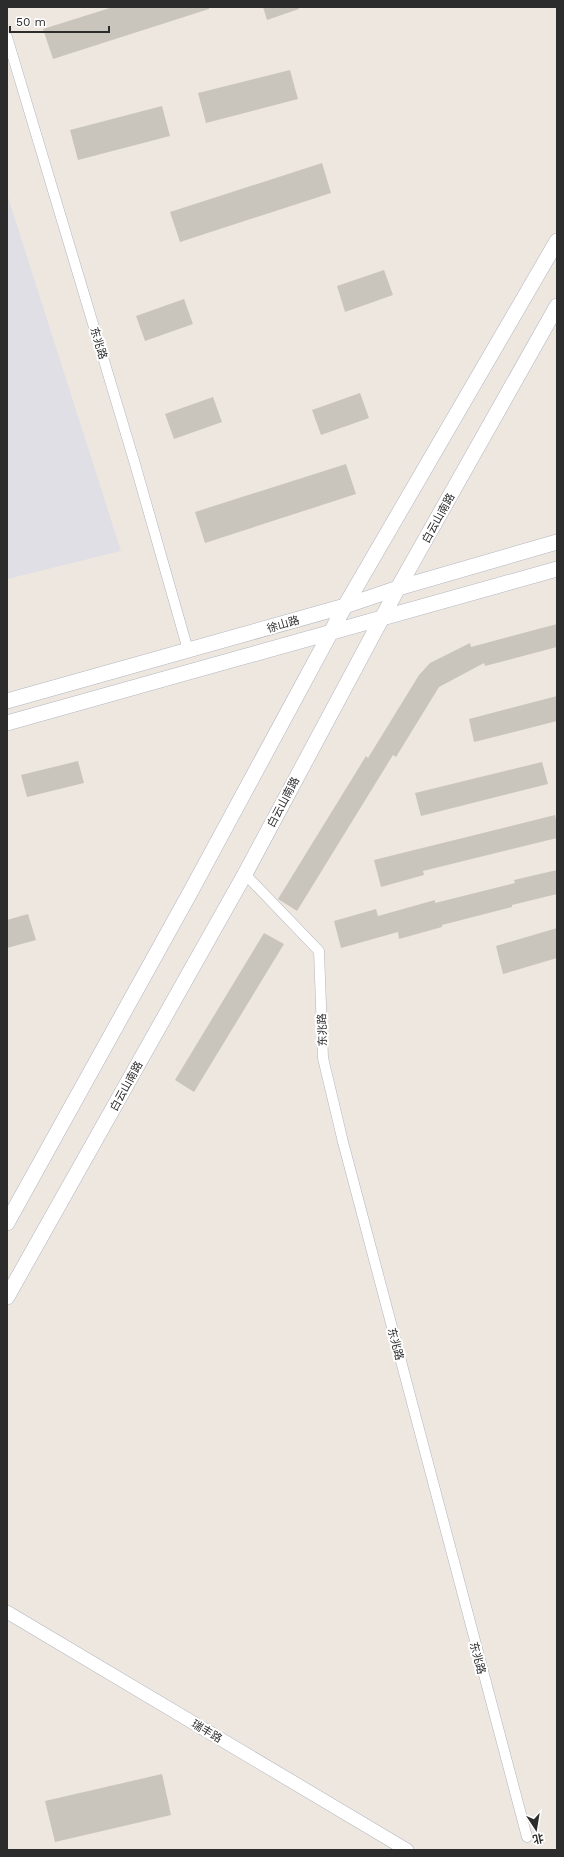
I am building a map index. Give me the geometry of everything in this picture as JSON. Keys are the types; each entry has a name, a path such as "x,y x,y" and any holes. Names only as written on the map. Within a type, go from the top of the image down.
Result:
{"main road":[{"path":"7,1224 345,606 557,240"},
{"name":"白云山南路","path":"7,1297 245,874 398,588 557,306"},
{"name":"徐山路","path":"7,701 345,606 398,588 557,542"},
{"name":"徐山路","path":"7,723 557,569"}],"street":[{"name":"东兆路","path":"7,37 135,464 188,650"},
{"name":"东兆路","path":"245,874 319,951 323,1058 332,1098 526,1837"},
{"name":"瑞丰路","path":"7,1612 407,1850"}],"shaded area":[{"path":"7,194 121,551 7,579"}],"building":[{"path":"113,7 209,7 209,9 53,59 43,29"},
{"path":"263,7 298,7 299,9 267,20"},
{"path":"290,70 298,99 206,123 198,93"},
{"path":"162,106 170,136 78,160 70,130"},
{"path":"322,163 331,193 180,242 170,212"},
{"path":"384,270 393,295 345,312 337,286"},
{"path":"184,299 193,324 145,341 136,316"},
{"path":"360,393 369,418 321,435 312,410"},
{"path":"213,397 222,422 174,439 165,414"},
{"path":"346,464 356,494 205,543 195,512"},
{"path":"557,624 557,647 485,666 484,663 439,687 396,757 393,755 297,911 278,899 366,756 368,758 419,675 430,663 470,643 471,647"},
{"path":"557,696 557,721 474,742 469,719"},
{"path":"78,761 84,783 27,797 21,775"},
{"path":"542,762 548,784 421,816 415,793"},
{"path":"555,815 557,824 557,838 423,871 424,875 381,887 374,860"},
{"path":"557,870 557,894 512,905 512,907 442,925 442,927 399,939 398,932 341,948 334,921 376,909 378,916 435,900 435,903 515,883 514,880"},
{"path":"28,914 36,940 7,948 7,920"},
{"path":"557,928 557,958 503,974 496,946"},
{"path":"264,933 284,944 194,1092 175,1080"},
{"path":"162,1774 171,1815 55,1842 45,1801"}]}
